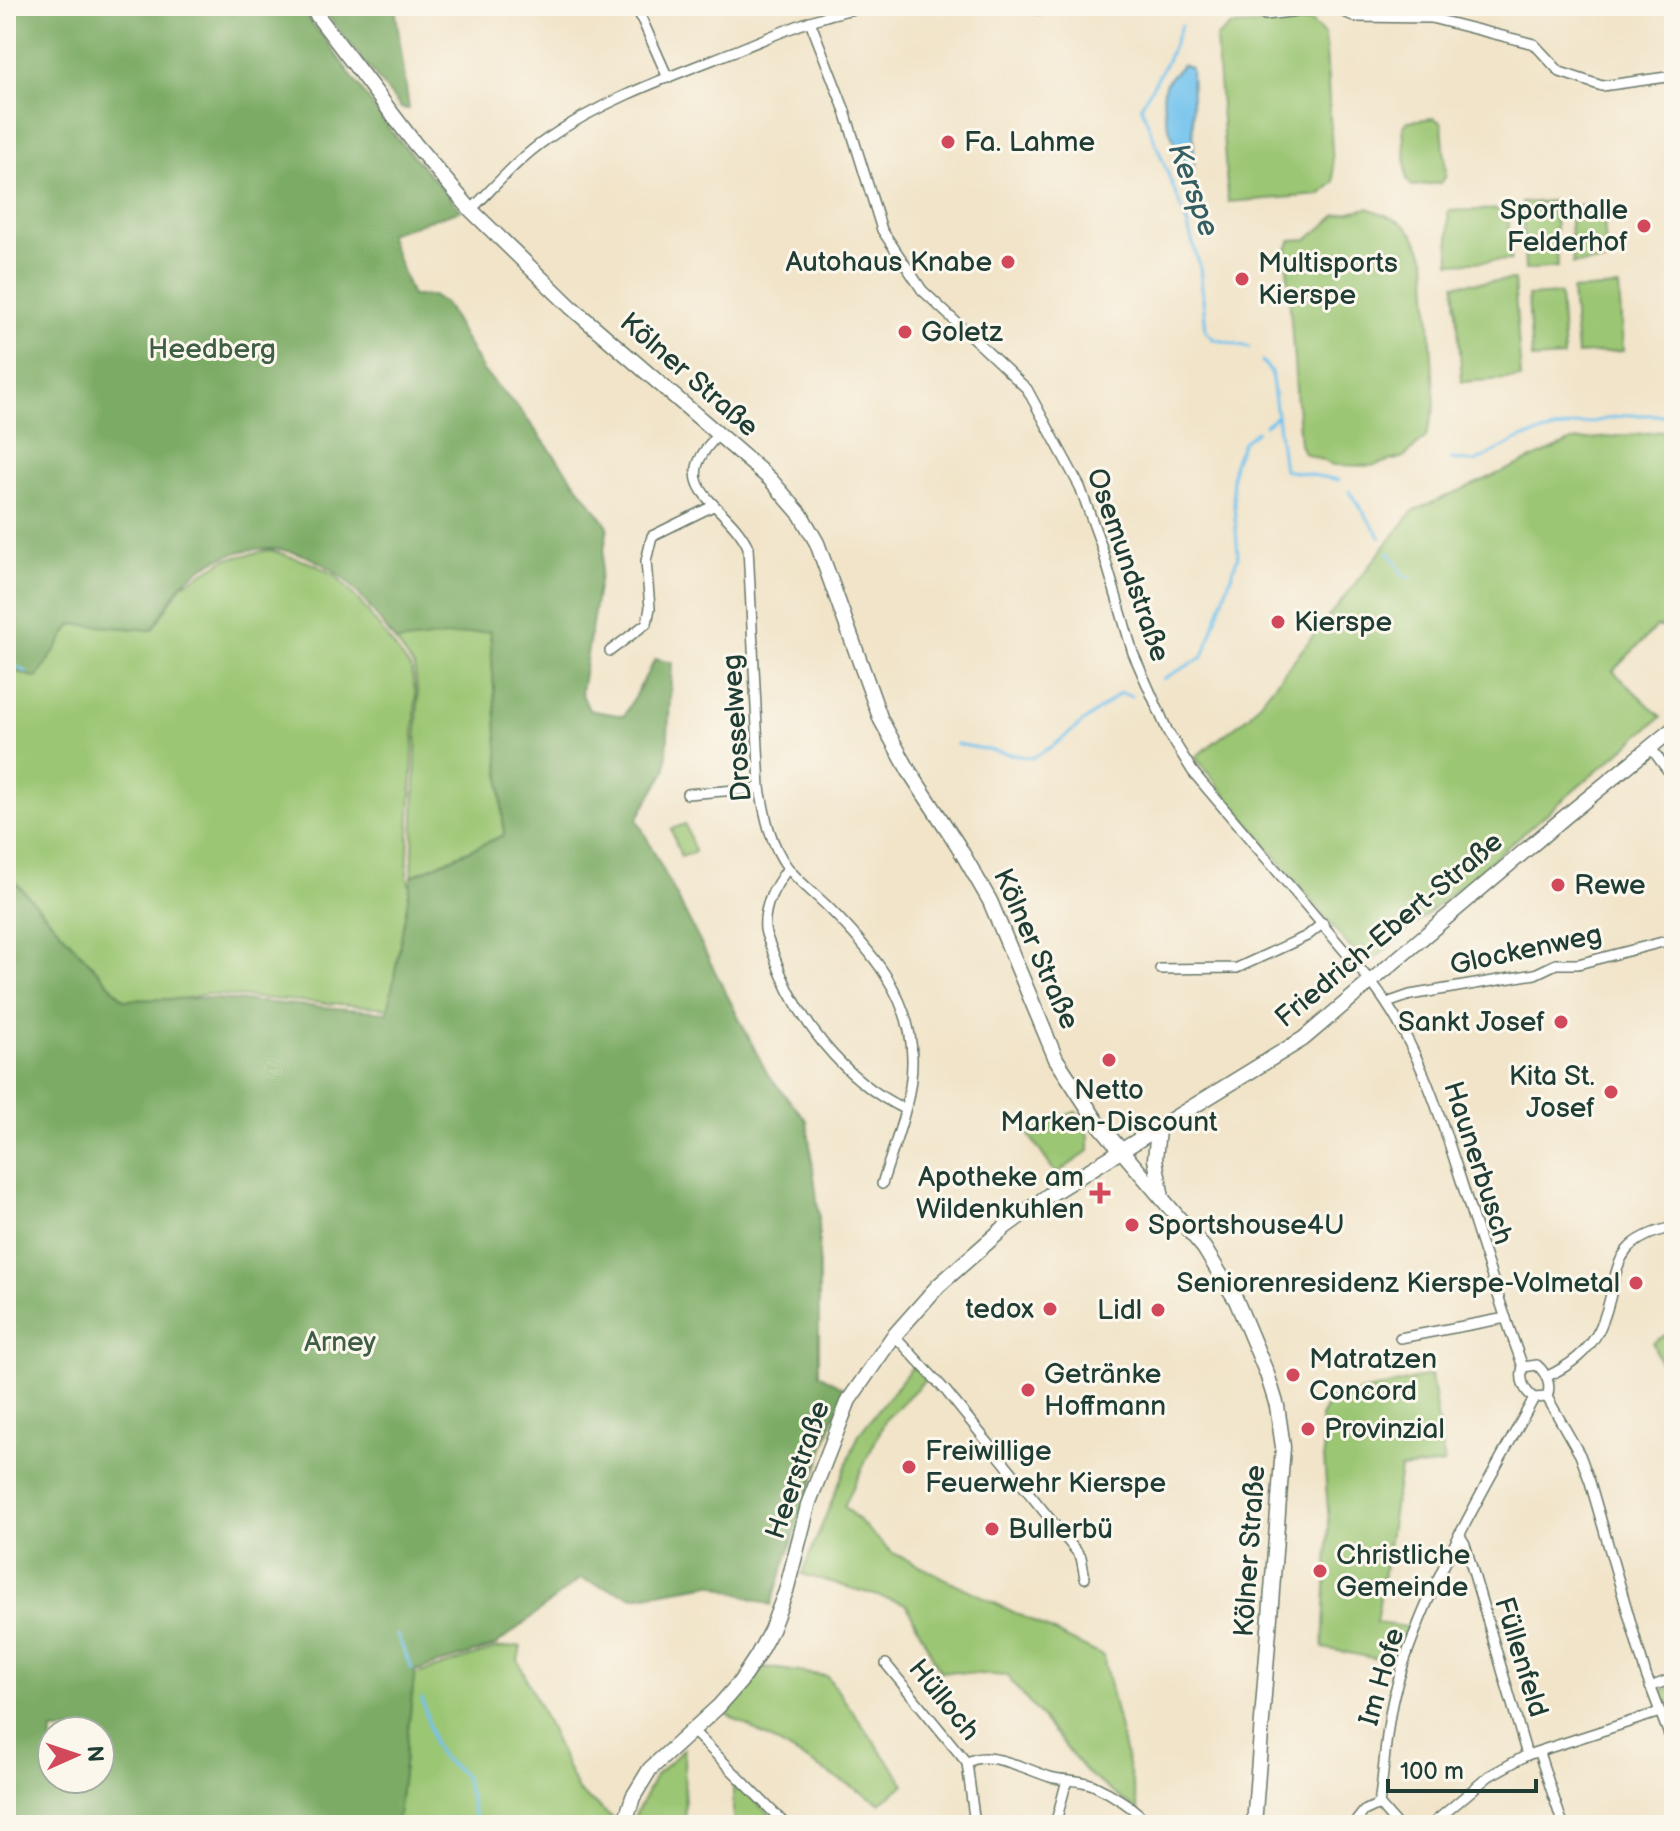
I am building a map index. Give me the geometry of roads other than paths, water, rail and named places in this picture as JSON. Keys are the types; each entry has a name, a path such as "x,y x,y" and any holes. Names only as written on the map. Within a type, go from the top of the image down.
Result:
{"main road":[{"name":"Kölner Straße","path":"310,6 415,144 471,210 571,307 770,479 801,515 817,543 866,682 892,742 990,901 1056,1059 1074,1088 1122,1150 1204,1248 1236,1300 1264,1366 1281,1425 1283,1447 1254,1825"},
{"name":"Friedrich-Ebert-Straße","path":"1122,1150 1303,1039 1674,728"},
{"path":"1158,1130 1155,1159 1163,1198"},
{"name":"Heerstraße","path":"624,1825 633,1797 650,1769 693,1731 740,1682 771,1630 786,1591 809,1502 834,1435 849,1400 894,1335 938,1286 1005,1227 1049,1195 1122,1150"}],"street":[{"path":"636,6 668,78"},
{"path":"471,210 534,149 590,114 668,78 810,21 842,11 874,6"},
{"path":"960,6 1036,10 1091,6"},
{"path":"1235,6 1265,15 1331,7 1356,17 1431,18 1534,44 1560,72 1602,86 1674,76"},
{"name":"Osemundstraße","path":"810,21 845,111 882,230 889,242 922,290 1027,389 1071,468 1101,545 1133,653 1168,732 1193,772 1371,982"},
{"name":"Drosselweg","path":"718,435 700,456 695,471 698,487 743,535 748,547 760,788 766,824 788,868 838,917 885,972 908,1022 912,1058 904,1109 882,1184"},
{"path":"610,651 647,623 650,608 646,561 652,536 713,506"},
{"path":"1651,748 1674,779"},
{"path":"687,794 760,788"},
{"path":"788,868 767,902 765,930 781,975 823,1046 881,1097 904,1109"},
{"path":"1160,969 1237,968 1307,936 1323,923"},
{"name":"Glockenweg","path":"1387,1003 1410,995 1535,974 1556,964 1578,964 1674,939"},
{"name":"Haunerbusch","path":"1371,982 1410,1042 1429,1082 1523,1367 1523,1383 1534,1398"},
{"path":"1546,1377 1578,1359 1594,1340 1602,1325 1617,1268 1630,1247 1648,1235 1674,1227"},
{"path":"1400,1338 1506,1318"},
{"path":"894,1335 946,1391 1081,1557 1085,1578"},
{"path":"1523,1367 1537,1365 1546,1377 1547,1397 1580,1455 1650,1687 1674,1748"},
{"path":"1534,1398 1547,1397"},
{"name":"Im Hofe","path":"1379,1804 1385,1740 1408,1650 1459,1534 1534,1398"},
{"name":"Füllenfeld","path":"1459,1534 1465,1544 1527,1755 1539,1753 1563,1825"},
{"name":"Hülloch","path":"886,1664 967,1763"},
{"path":"1650,1687 1674,1678"},
{"path":"1539,1753 1660,1712"},
{"path":"693,1731 786,1825"},
{"path":"1431,1825 1489,1776 1527,1755"},
{"path":"974,1822 967,1763 980,1758 1093,1785 1149,1825"},
{"path":"1055,1825 1067,1780"},
{"path":"1353,1825 1364,1811 1379,1804 1397,1825"}],"water":[{"path":"1182,65 1191,68 1192,178 1176,146 1164,107 1165,85"}],"waterway":[{"name":"Kerspe","path":"1195,11 1196,6"},
{"name":"Kerspe","path":"1181,26 1167,61 1141,106 1185,217 1200,267 1206,331 1213,339 1249,347"},
{"name":"Kerspe","path":"1262,361 1271,372 1277,416 1265,425"},
{"path":"1451,459 1475,462 1521,438 1571,426 1628,415 1674,415"},
{"path":"1277,416 1284,470 1339,480"},
{"name":"Kerspe","path":"1163,679 1203,657 1238,556 1232,478 1234,463 1243,442 1257,431"},
{"path":"1349,491 1381,538"},
{"path":"1389,552 1404,576 1411,577"},
{"path":"6,662 27,672"},
{"name":"Kerspe","path":"957,744 1032,758 1053,746 1120,693 1131,696"},
{"path":"397,1635 412,1669"},
{"path":"422,1699 434,1744 441,1757 464,1775 477,1825"}],"place":[{"name":"Fa. Lahme","path":"948,142"},
{"name":"Sporthalle Felderhof","path":"1644,226"},
{"name":"Autohaus Knabe","path":"1008,262"},
{"name":"Multisports Kierspe","path":"1242,279"},
{"name":"Goletz","path":"905,332"},
{"name":"Kierspe","path":"1278,622"},
{"name":"Rewe","path":"1558,885"},
{"name":"Sankt Josef","path":"1561,1022"},
{"name":"Netto Marken-Discount","path":"1109,1060"},
{"name":"Kita St. Josef","path":"1611,1092"},
{"name":"Apotheke am Wildenkuhlen","path":"1100,1193"},
{"name":"Sportshouse4U","path":"1132,1225"},
{"name":"Seniorenresidenz Kierspe-Volmetal","path":"1636,1283"},
{"name":"tedox","path":"1050,1309"},
{"name":"Lidl","path":"1158,1310"},
{"name":"Matratzen Concord","path":"1293,1375"},
{"name":"Getränke Hoffmann","path":"1028,1390"},
{"name":"Provinzial","path":"1308,1429"},
{"name":"Freiwillige Feuerwehr Kierspe","path":"909,1467"},
{"name":"Bullerbü","path":"992,1529"},
{"name":"Christliche Gemeinde","path":"1320,1571"}],"park label":[{"name":"Heedberg","path":"212,349"},
{"name":"Arney","path":"340,1342"}]}
